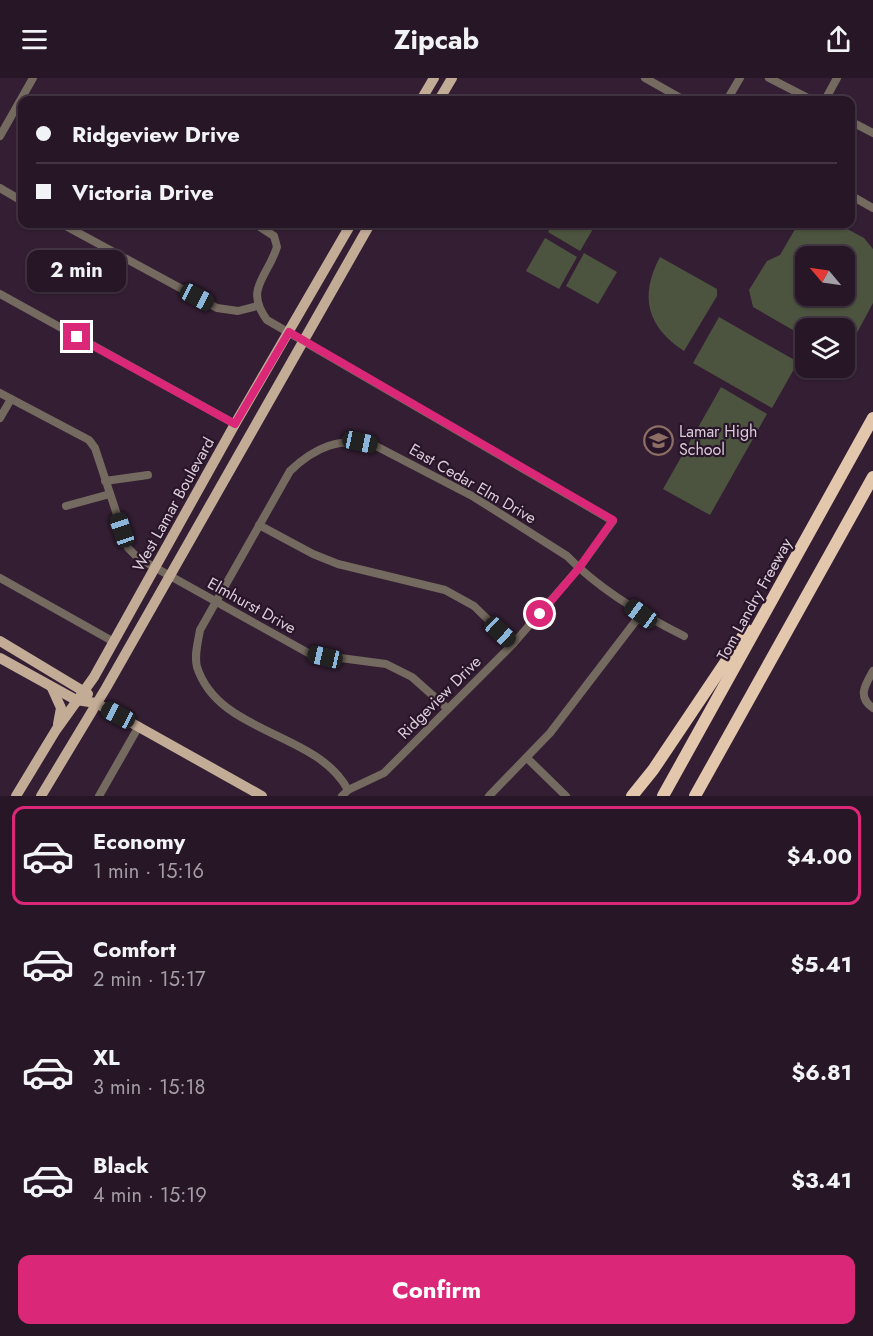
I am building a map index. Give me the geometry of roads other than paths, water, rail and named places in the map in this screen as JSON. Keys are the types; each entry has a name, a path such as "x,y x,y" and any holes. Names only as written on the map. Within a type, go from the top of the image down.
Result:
{"highway":[{"name":"Tom Landry Freeway","path":"663,796 873,418"},
{"path":"695,796 873,477"},
{"path":"632,796 709,688 802,547"},
{"path":"705,796 764,671"}],"main road":[{"path":"423,96 434,78"},
{"path":"441,96 452,78"},
{"name":"West Lamar Boulevard","path":"16,796 114,642 235,424 349,228"},
{"name":"West Lamar Boulevard","path":"41,796 368,228"},
{"path":"316,287 329,294"},
{"path":"0,641 84,690 96,703 262,796"},
{"path":"0,658 76,700 96,703"},
{"path":"50,686 61,708 56,730"}],"street":[{"path":"23,95 33,78"},
{"path":"645,78 677,96"},
{"path":"729,96 740,78"},
{"path":"769,78 804,96"},
{"path":"827,96 837,78"},
{"path":"0,136 18,104"},
{"path":"855,124 873,134"},
{"path":"0,188 18,199"},
{"path":"855,198 873,208"},
{"path":"69,228 217,308 238,311 256,306"},
{"path":"261,228 274,236 278,247 257,292 256,306 267,320 303,340"},
{"path":"0,294 235,424"},
{"name":"Ridgeview Drive","path":"303,340 613,520 579,568 513,644 384,773 345,793"},
{"name":"Elmhurst Drive","path":"0,393 88,440 95,448 128,548 138,558 310,654 386,664 412,677 448,709"},
{"path":"0,418 10,399"},
{"name":"East Cedar Elm Drive","path":"345,793 341,778 326,764 242,716 214,696 197,667 196,656 200,630 214,602 290,471 302,460 333,443 360,442 385,449 474,497 567,556 579,568 641,614 684,636"},
{"path":"105,481 148,474"},
{"path":"66,506 110,494"},
{"path":"259,525 313,554 338,564 445,590 474,606 513,644"},
{"path":"0,578 114,642"},
{"path":"489,796 550,733 641,614"},
{"path":"873,671 864,687 863,695 864,701 873,708"},
{"path":"99,796 139,726"},
{"path":"527,758 566,796"}],"place":[{"name":"Lamar High School","path":"658,440"}]}
